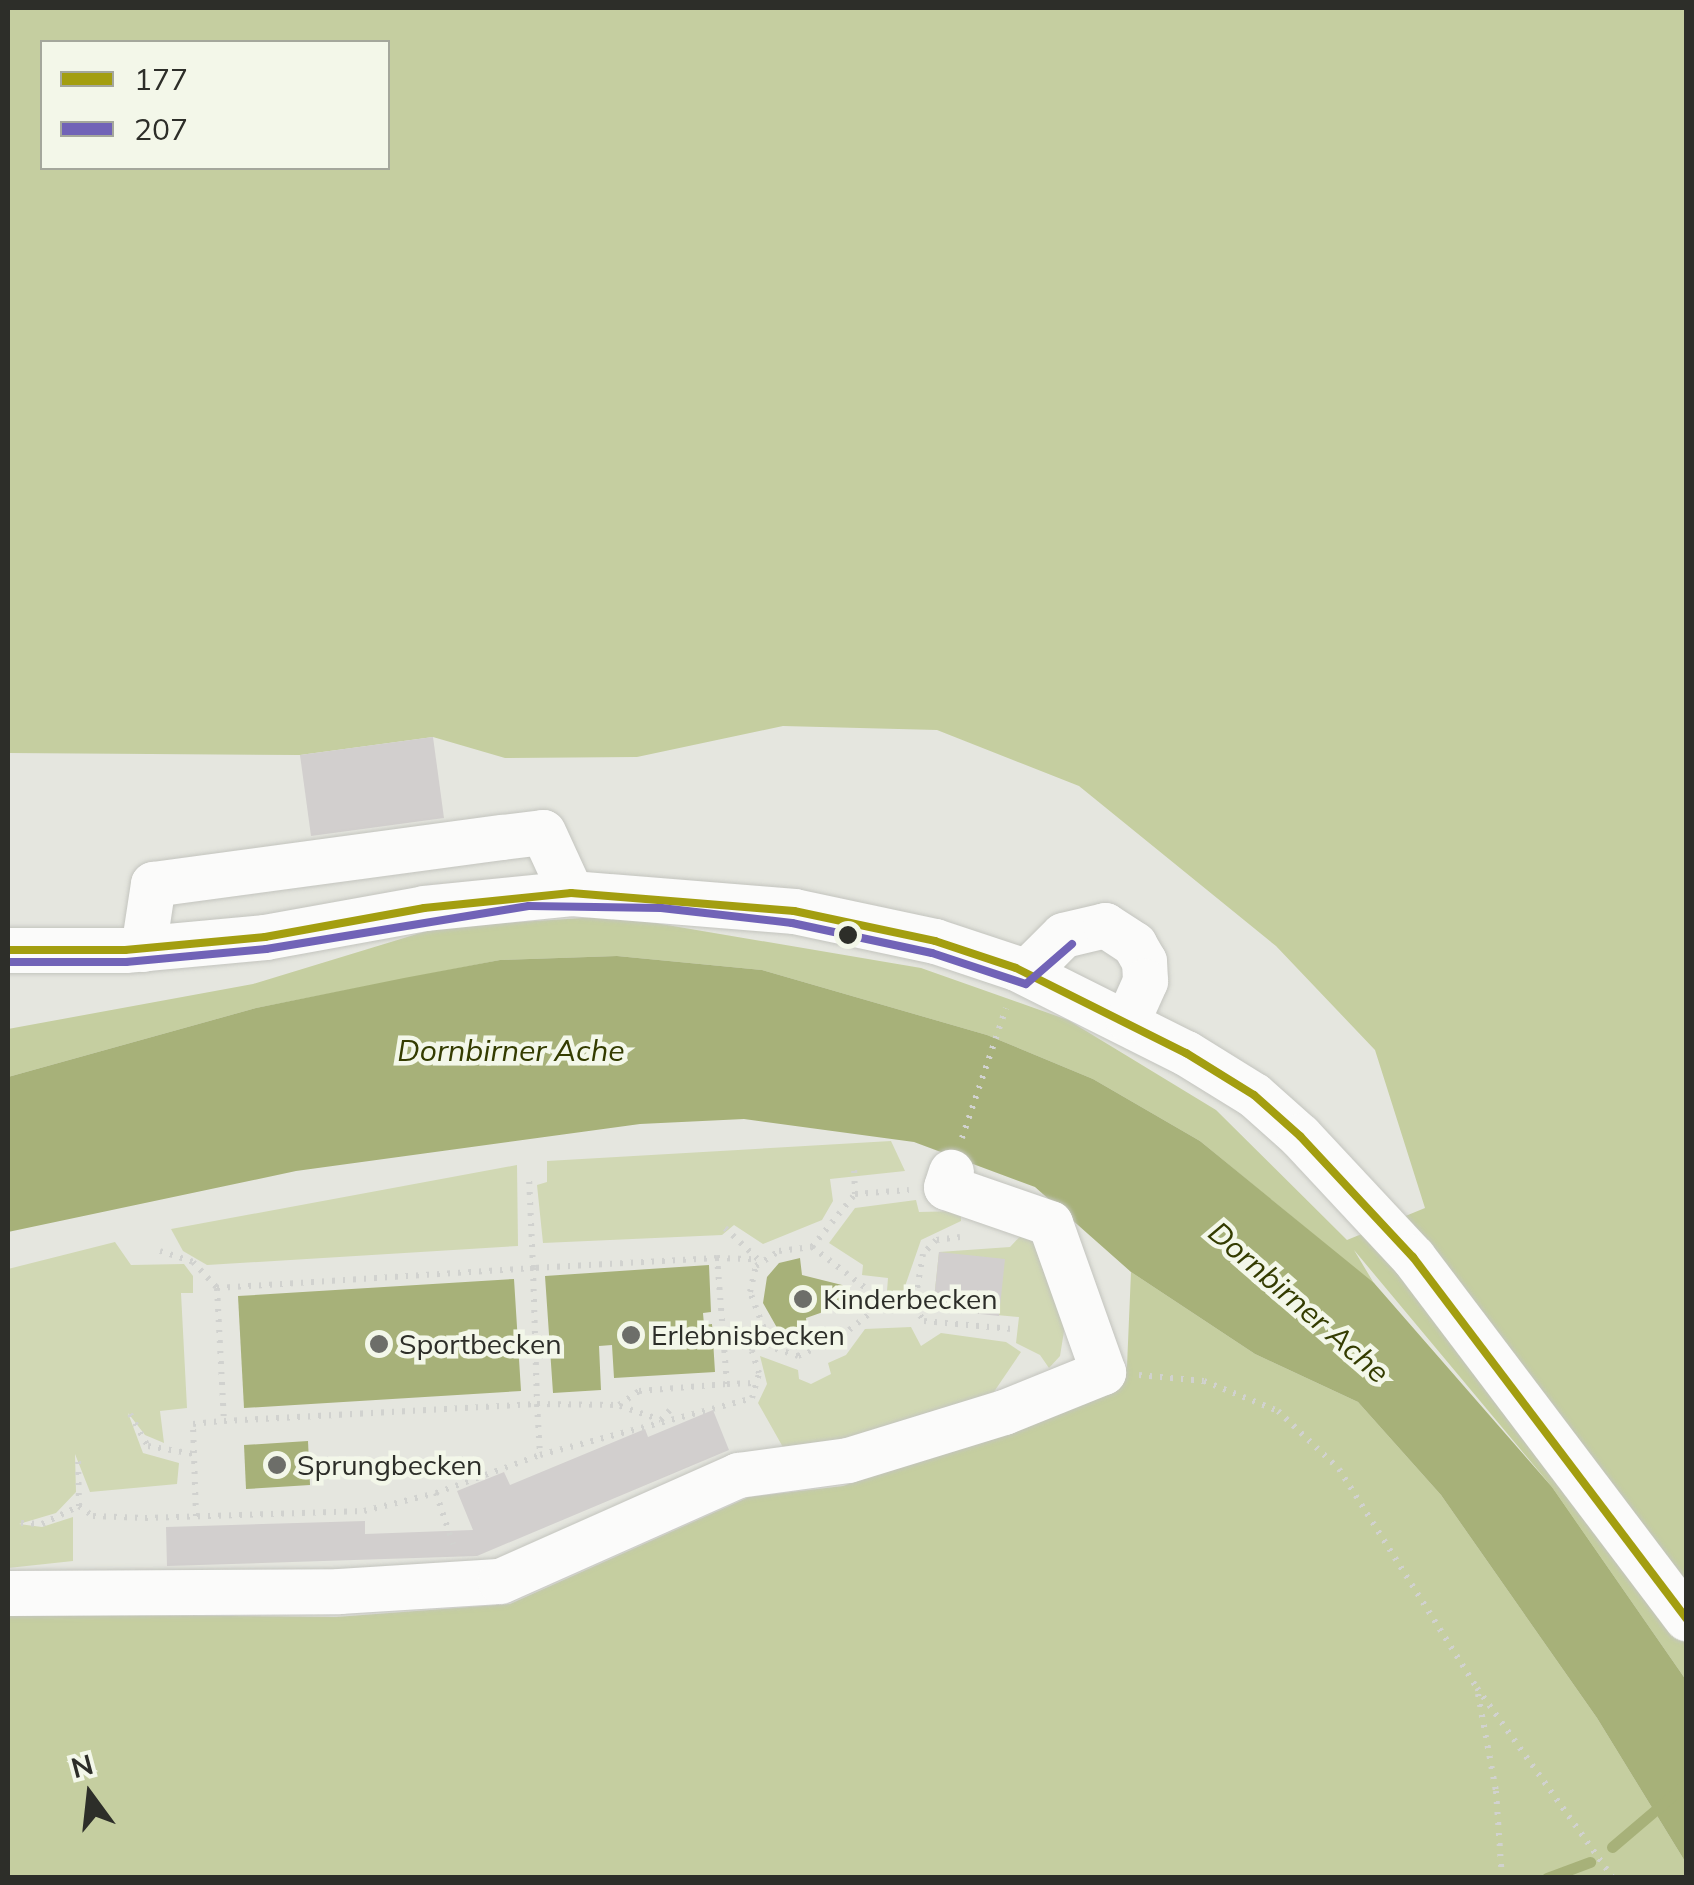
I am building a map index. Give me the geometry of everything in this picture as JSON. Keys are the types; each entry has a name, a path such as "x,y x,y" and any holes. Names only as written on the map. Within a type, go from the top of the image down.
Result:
{"street":[{"path":"143,949 154,884 543,832 571,893"},
{"path":"8,950 143,949 265,937 510,896 571,893 751,904 853,921 1016,992 1128,1019 1254,1095 1300,1136 1449,1303 1686,1618"},
{"path":"1016,992 1063,935 1105,925 1134,944 1144,961 1146,981 1128,1019"},
{"path":"8,1593 500,1581 738,1475 848,1460 1004,1412 1103,1372 1050,1223 933,1181"}],"path":[{"path":"855,1194 933,1181 1016,992"},
{"path":"218,1288 717,1258 759,1261 779,1251 812,1247 855,1194 854,1163"},
{"path":"530,1174 540,1455"},
{"path":"724,1228 759,1261"},
{"path":"973,1235 936,1240 923,1254 914,1304 924,1321 1012,1328"},
{"path":"812,1247 884,1302 914,1304"},
{"path":"160,1250 193,1262 218,1288 224,1421"},
{"path":"717,1258 727,1384"},
{"path":"80,1506 93,1516 364,1511 436,1493 540,1455 660,1420 752,1398 756,1383 757,1322 750,1292 759,1261"},
{"path":"757,1322 771,1347 814,1354 878,1313 884,1302"},
{"path":"1103,1372 1204,1381 1278,1411 1338,1469 1477,1688 1613,1878"},
{"path":"619,1405 639,1390 756,1383"},
{"path":"196,1516 193,1424 537,1404 619,1405 660,1420"},
{"path":"660,1420 670,1410"},
{"path":"130,1414 148,1446 194,1454"},
{"path":"78,1458 80,1506"},
{"path":"436,1493 466,1584"},
{"path":"21,1524 42,1524 80,1506"},
{"path":"1477,1688 1496,1791 1502,1878"}],"shaded area":[{"path":"8,8 1686,8 1686,1680 1552,1487 1354,1250 1375,1285 1200,1141 1093,1079 987,1035 762,970 617,956 500,960 256,1008 8,1077 8,1029 253,984 440,927 614,916 921,968 1068,1020 1216,1110 1347,1240 1425,1208 1375,1050 1276,946 1079,786 937,730 783,726 637,757 505,758 433,737 300,755 8,753"},
{"path":"891,1141 905,1171 830,1179 833,1201 822,1220 763,1244 734,1225 722,1235 543,1243 537,1185 547,1182 547,1161"},
{"path":"517,1165 518,1246 207,1265 183,1251 171,1229"},
{"path":"916,1200 919,1212 961,1211 961,1221 921,1240 903,1292 887,1291 888,1278 862,1275 863,1265 829,1243 855,1208"},
{"path":"1028,1228 1065,1325 1060,1356 1049,1368 1040,1355 1016,1343 1019,1317 933,1309 939,1252 1010,1247"},
{"path":"115,1242 131,1265 184,1264 193,1276 193,1293 181,1293 187,1408 160,1411 164,1443 145,1435 128,1413 143,1453 179,1463 177,1484 90,1492 75,1454 76,1492 56,1513 19,1524 42,1527 73,1517 73,1561 8,1568 8,1269"},
{"path":"1131,1272 1255,1354 1358,1402 1441,1495 1597,1718 1686,1863 1686,1878 8,1878 8,1614 336,1617 510,1604 749,1497 843,1486 1110,1394 1127,1366"},
{"path":"911,1327 921,1346 941,1333 1006,1342 1021,1352 987,1402 841,1442 784,1449 758,1403 767,1384 760,1356 798,1370 799,1379 811,1384 831,1374 828,1363 846,1355 865,1329"}],"water":[{"name":"Dornbirner Ache","path":"617,956 762,970 987,1035 1093,1079 1200,1141 1374,1283 1552,1487 1686,1680 1686,1863 1597,1718 1441,1495 1358,1402 1255,1354 1131,1272 1035,1187 914,1142 744,1119 640,1124 296,1171 8,1232 8,1077 256,1008 404,978 500,960"},
{"name":"Kinderbecken","path":"800,1258 802,1275 842,1285 868,1307 843,1297 843,1305 806,1318 808,1338 780,1333 763,1303 767,1277 779,1263"},
{"name":"Erlebnisbecken","path":"709,1265 711,1312 703,1313 704,1325 712,1324 715,1372 614,1378 612,1345 599,1346 601,1390 553,1393 545,1276"},
{"name":"Sportbecken","path":"514,1279 521,1391 244,1408 238,1296"},
{"name":"Sprungbecken","path":"308,1441 310,1485 246,1489 244,1445"}],"building":[{"path":"433,737 444,818 311,836 300,755"},
{"path":"939,1252 1005,1259 999,1316 933,1309"},
{"path":"713,1410 729,1450 477,1556 167,1566 166,1527 365,1521 365,1534 473,1530 457,1491 504,1472 510,1485 645,1429 648,1437"}],"waterway":[{"path":"1612,1847 1686,1784"},
{"path":"1547,1878 1590,1862"}],"transit line":[{"name":"177","path":"8,950 125,950 265,937 424,908 571,893 794,911 935,941 1016,968 1186,1053 1254,1095 1300,1136 1413,1257 1686,1618"},
{"name":"207","path":"8,962 126,962 266,949 529,906 661,908 792,923 932,953 1026,984 1072,944"}],"place":[{"name":"Kinderbecken","path":"803,1299"},
{"name":"Erlebnisbecken","path":"631,1335"},
{"name":"Sportbecken","path":"379,1344"},
{"name":"Sprungbecken","path":"277,1465"}]}
